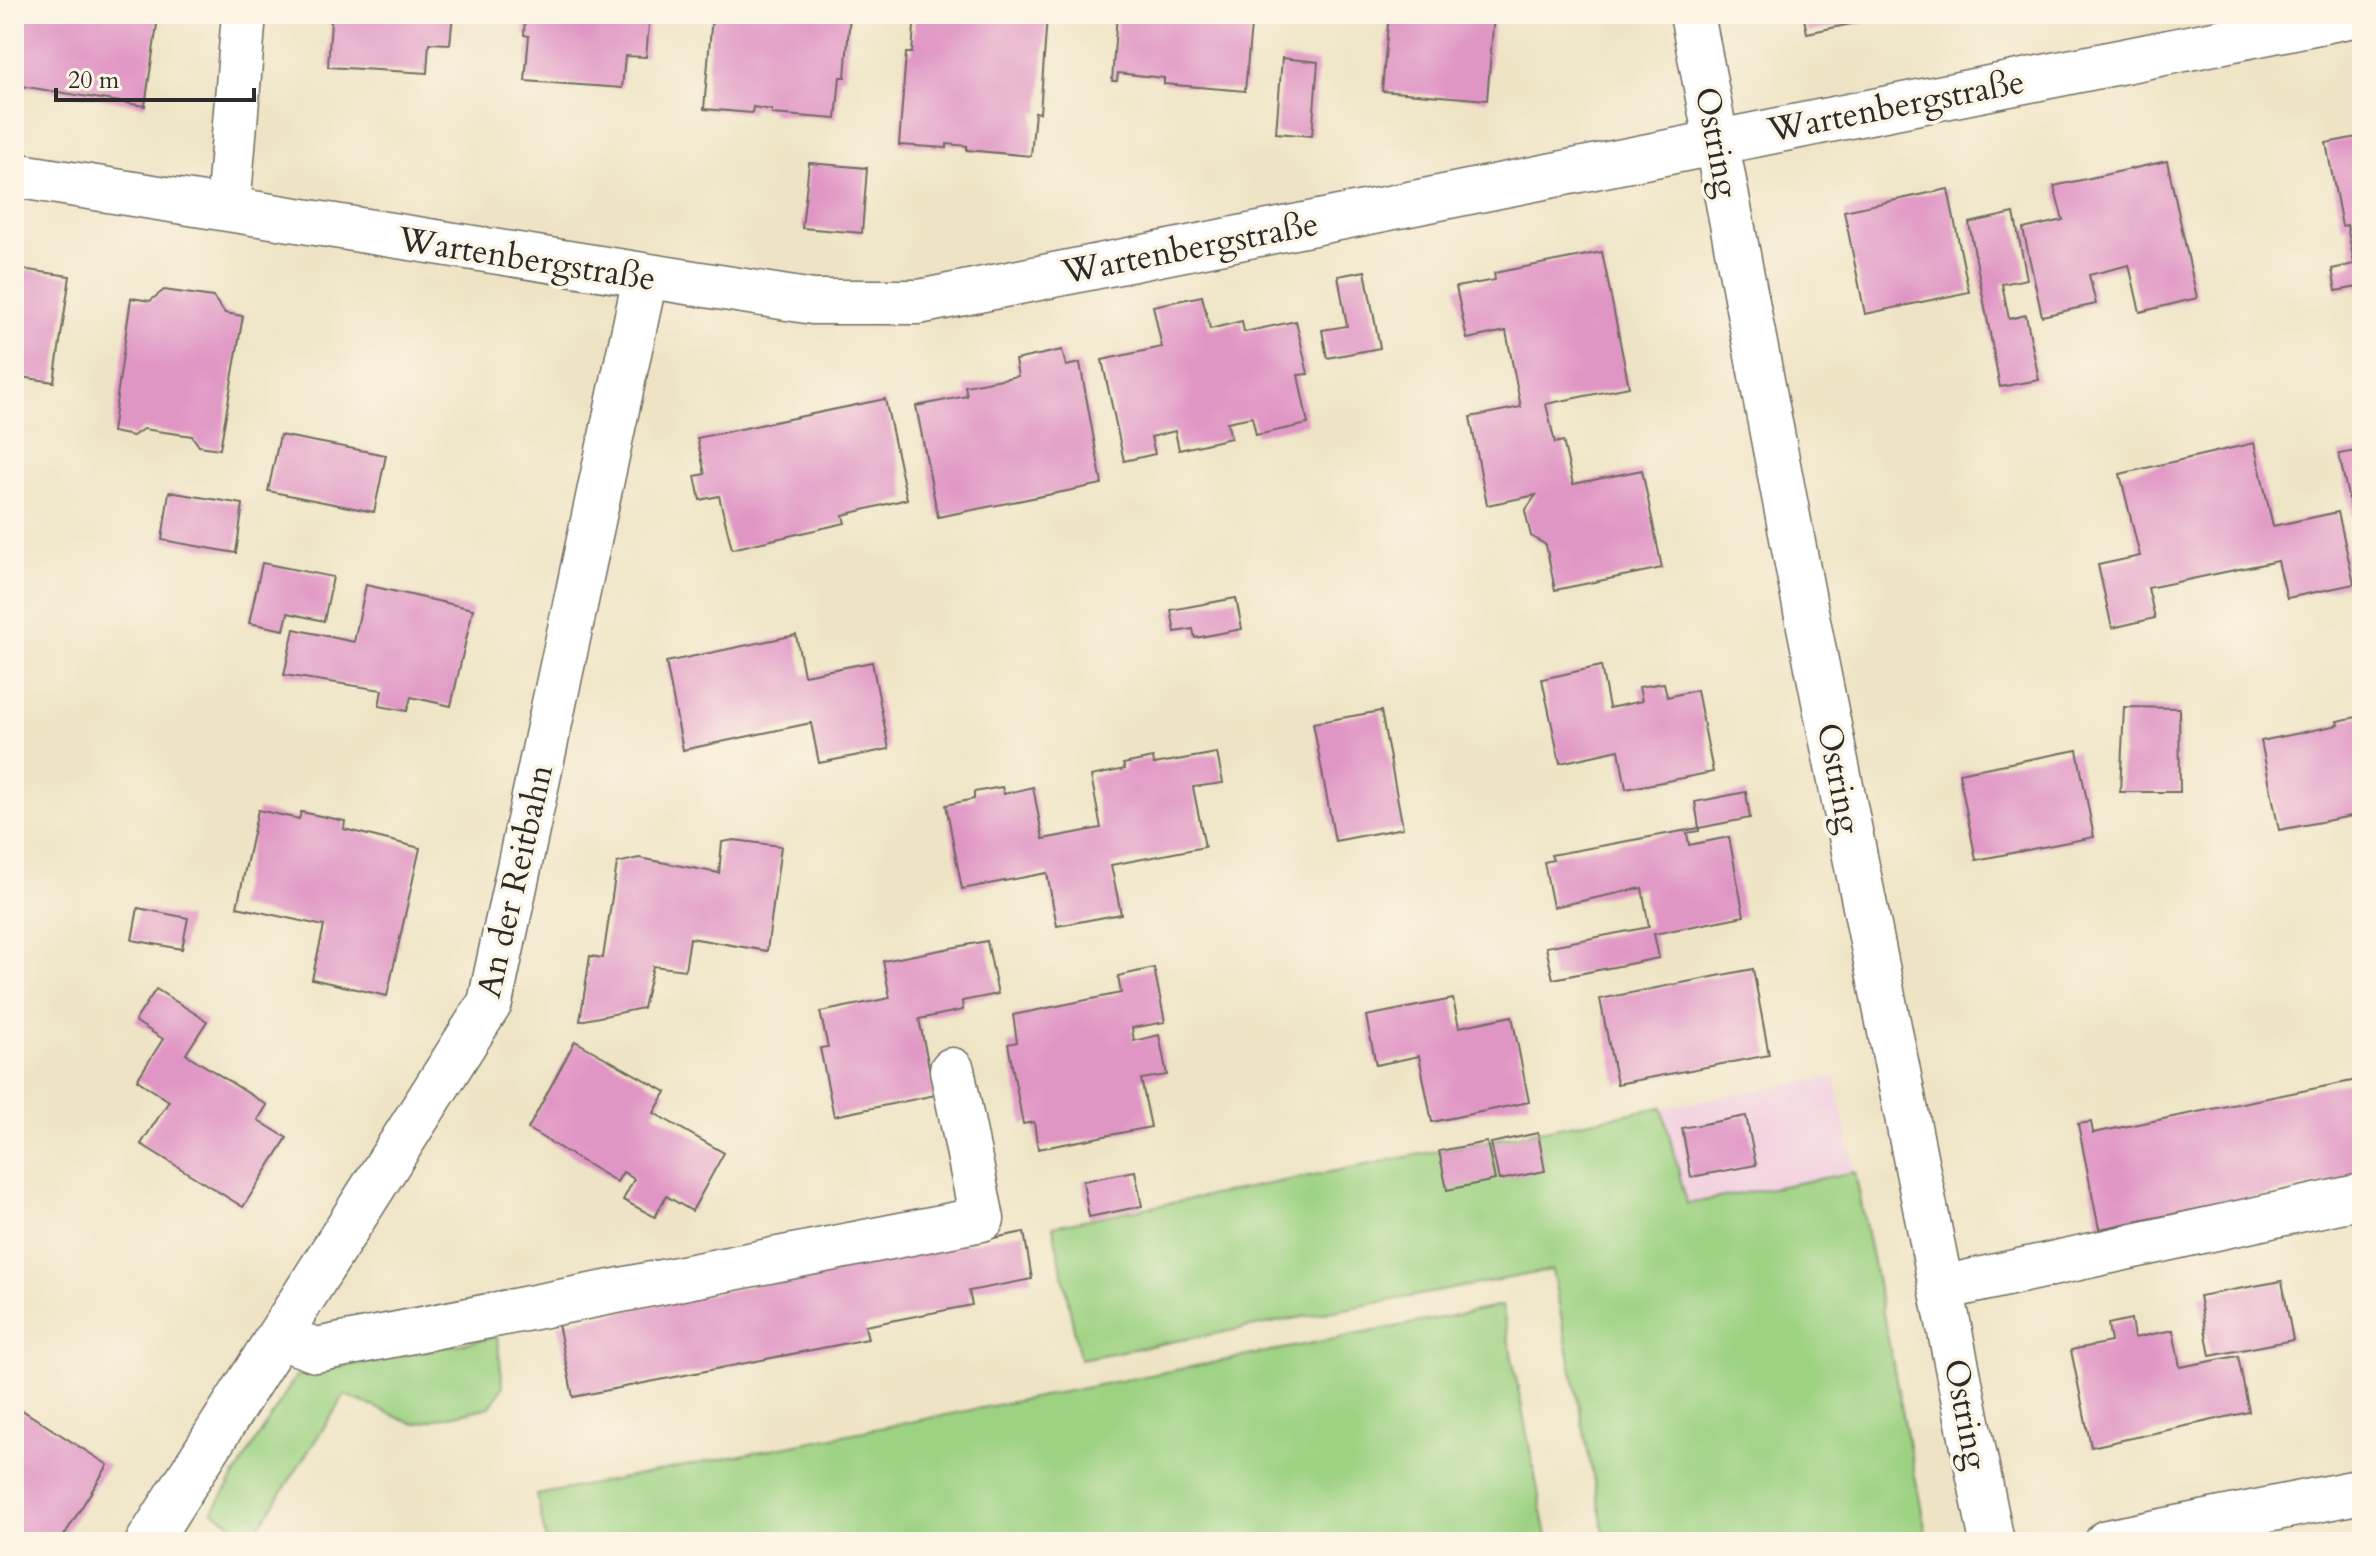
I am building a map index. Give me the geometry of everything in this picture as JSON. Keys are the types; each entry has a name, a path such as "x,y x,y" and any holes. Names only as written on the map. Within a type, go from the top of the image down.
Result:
{"street":[{"path":"228,208 244,14"},
{"name":"Ostring","path":"1692,14 1806,611 1992,1542"},
{"name":"Wartenbergstraße","path":"14,175 645,278 813,302 919,302 1718,139 2359,14"},
{"name":"An der Reitbahn","path":"148,1542 490,1003 645,278"},
{"path":"280,1337 316,1350 982,1219 952,1070"},
{"path":"1942,1288 2362,1196"},
{"path":"2107,1542 2362,1491"}],"shaded area":[{"path":"1835,1076 1855,1172 1687,1204 1662,1108"}],"green space":[{"path":"1662,1107 1687,1204 1855,1172 1928,1542 1606,1542 1552,1270 1080,1359 1053,1226"},
{"path":"1502,1306 1548,1542 546,1542 537,1495"},
{"path":"497,1337 503,1386 490,1407 415,1424 345,1395 252,1538 213,1511 296,1376"}],"building":[{"path":"14,14 130,14 158,18 145,106 14,85"},
{"path":"326,14 453,14 450,44 429,43 427,73 328,67 331,21 326,20"},
{"path":"557,14 650,14 646,57 625,56 622,88 525,81 529,36 524,35 525,17 556,20"},
{"path":"850,14 845,77 840,77 836,119 772,114 772,110 753,107 752,113 704,109 712,16"},
{"path":"915,14 1047,16 1040,113 1035,112 1031,156 967,150 967,146 947,144 947,148 899,145 906,53 912,53"},
{"path":"1117,14 1252,14 1245,91 1164,84 1164,78 1118,73 1117,81 1112,81"},
{"path":"1389,14 1494,14 1487,100 1382,91"},
{"path":"1803,14 1894,14 1895,15 1807,33"},
{"path":"1282,58 1318,62 1312,136 1276,133"},
{"path":"2362,136 2360,299 2358,287 2336,291 2332,269 2354,264 2347,225 2342,226 2326,143"},
{"path":"2167,161 2197,298 2140,312 2129,265 2089,275 2096,304 2042,316 2023,229 2063,220 2054,186"},
{"path":"809,163 867,168 862,233 802,228"},
{"path":"1948,189 1969,292 1865,314 1844,211"},
{"path":"2014,213 2027,279 2002,284 2009,319 2026,315 2039,380 2000,387 1969,223"},
{"path":"1602,252 1629,387 1546,404 1555,443 1563,441 1573,484 1642,470 1662,568 1555,590 1546,545 1531,536 1525,511 1536,495 1487,505 1470,417 1521,407 1506,331 1467,339 1456,287 1495,280 1494,273"},
{"path":"14,268 70,276 54,382 14,376"},
{"path":"1365,271 1380,348 1327,358 1322,330 1347,326 1338,276"},
{"path":"164,290 213,297 225,313 243,316 220,449 199,446 192,436 143,429 133,436 112,432 131,298 150,301"},
{"path":"1202,296 1210,329 1242,321 1244,332 1296,321 1308,374 1298,375 1308,424 1256,435 1252,417 1227,422 1231,438 1179,450 1175,431 1151,437 1155,454 1124,461 1102,360 1162,347 1153,306"},
{"path":"1062,350 1066,366 1080,363 1102,484 938,517 916,406 967,396 965,386 1018,376 1015,360"},
{"path":"885,399 907,499 843,515 845,523 732,549 719,496 700,500 695,476 705,474 697,438"},
{"path":"280,435 386,455 374,512 268,491"},
{"path":"2254,443 2273,526 2338,512 2354,584 2287,598 2278,561 2148,588 2155,618 2112,628 2098,565 2140,556 2120,474"},
{"path":"2362,450 2362,558 2361,558 2339,454"},
{"path":"169,492 243,504 236,553 162,540"},
{"path":"262,563 333,577 324,621 288,613 284,630 249,623"},
{"path":"366,585 473,609 451,706 411,697 407,711 379,706 382,690 284,675 294,629 354,642"},
{"path":"1236,598 1242,629 1195,638 1193,629 1175,632 1171,610"},
{"path":"796,635 804,675 872,662 889,749 819,763 811,723 683,750 666,662"},
{"path":"1601,666 1609,708 1642,701 1639,687 1664,683 1667,697 1697,690 1713,772 1626,789 1619,750 1560,763 1542,679"},
{"path":"2124,707 2179,708 2180,792 2120,792"},
{"path":"1381,711 1403,828 1335,841 1313,723"},
{"path":"2362,716 2362,814 2279,830 2261,741 2338,725 2337,721"},
{"path":"2077,750 2094,837 1976,860 1959,773"},
{"path":"1217,753 1223,783 1193,787 1205,847 1111,865 1121,914 1057,926 1047,873 962,889 946,805 974,799 974,792 1002,787 1004,794 1033,787 1043,839 1101,828 1091,776 1125,769 1123,764 1153,758 1154,764"},
{"path":"1746,792 1750,818 1699,828 1695,802"},
{"path":"258,810 299,819 301,812 345,821 344,829 420,848 387,996 312,979 324,926 237,907"},
{"path":"1699,828 1699,831 1687,833 1689,845 1729,837 1744,916 1654,934 1659,958 1553,979 1546,947 1649,927 1642,888 1553,907 1544,862 1553,860 1551,855"},
{"path":"734,840 781,846 767,951 690,938 685,970 653,966 643,1008 580,1021 590,956 603,958 617,863 639,858 719,873 722,842"},
{"path":"138,908 188,918 182,949 132,940"},
{"path":"987,941 998,994 962,1001 963,1010 919,1019 935,1095 834,1116 820,1048 828,1047 820,1012 890,998 883,961"},
{"path":"1154,968 1165,1022 1132,1028 1134,1041 1159,1035 1167,1075 1141,1079 1151,1127 1038,1149 1034,1122 1023,1124 1008,1044 1017,1042 1013,1015 1121,993 1118,976"},
{"path":"1753,969 1769,1055 1617,1084 1600,999"},
{"path":"156,989 207,1021 186,1054 267,1105 258,1120 287,1138 243,1207 141,1144 169,1101 137,1080 163,1039 135,1021"},
{"path":"1453,999 1459,1027 1512,1016 1529,1102 1432,1122 1419,1056 1376,1065 1366,1016"},
{"path":"575,1041 666,1092 654,1113 724,1153 692,1211 666,1196 655,1217 623,1200 634,1179 623,1172 617,1182 528,1129"},
{"path":"2362,1079 2362,1176 2099,1229 2078,1124 2091,1122 2093,1133"},
{"path":"1746,1116 1756,1165 1691,1177 1682,1128"},
{"path":"1538,1133 1545,1171 1499,1180 1491,1143"},
{"path":"1487,1142 1495,1180 1447,1190 1439,1151"},
{"path":"1135,1171 1142,1206 1089,1217 1083,1181"},
{"path":"1024,1232 1032,1279 969,1291 972,1305 865,1326 868,1339 573,1397 558,1324"},
{"path":"2282,1281 2293,1340 2210,1356 2199,1296"},
{"path":"2131,1319 2134,1338 2173,1330 2180,1367 2238,1356 2249,1412 2091,1447 2071,1350 2111,1342 2108,1324"},
{"path":"14,1410 20,1414 22,1410 108,1465 60,1542 26,1542 14,1534"}]}
